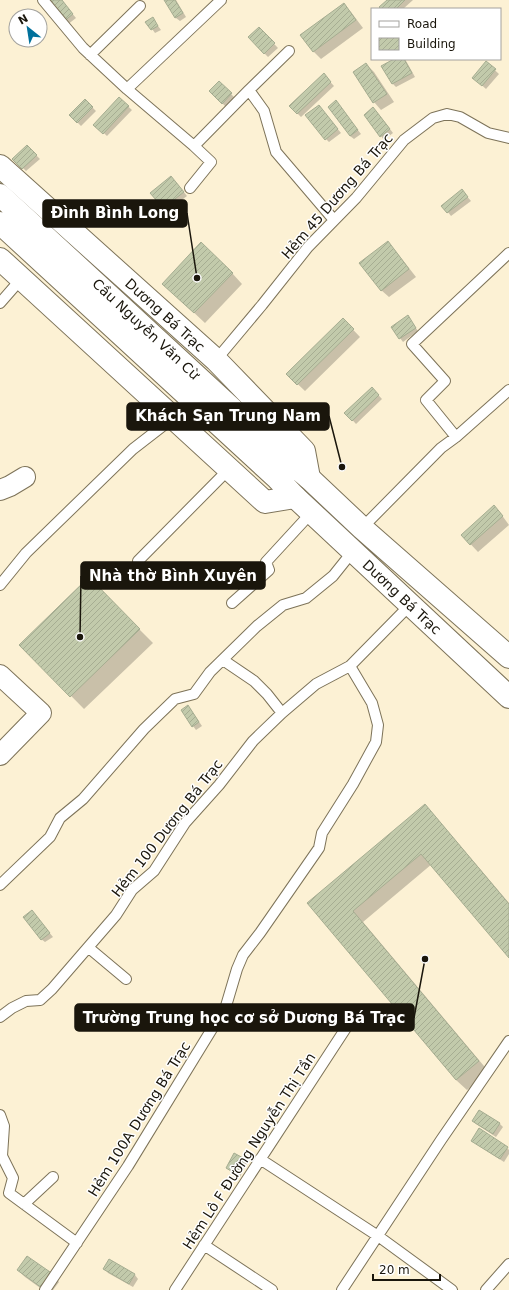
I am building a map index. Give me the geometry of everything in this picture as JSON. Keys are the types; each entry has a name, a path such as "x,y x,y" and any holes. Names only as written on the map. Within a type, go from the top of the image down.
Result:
{"main road":[{"name":"Dương Bá Trạc","path":"0,166 216,360 304,451 309,478"},
{"name":"Cầu Nguyễn Văn Cừ","path":"0,195 284,471"},
{"name":"Cầu Nguyễn Văn Cừ","path":"0,223 284,471"},
{"path":"0,259 172,418 266,502 295,497"},
{"name":"Dương Bá Trạc","path":"284,471 309,478 362,528 509,657"},
{"name":"Dương Bá Trạc","path":"284,471 295,497 509,697"}],"street":[{"path":"0,490 25,477"},
{"path":"0,675 41,713 0,755"}],"lane":[{"path":"43,0 90,55 211,162 190,188"},
{"path":"127,89 221,0"},
{"path":"90,55 140,6"},
{"path":"194,146 289,51"},
{"path":"249,90 264,111 276,152 334,220"},
{"name":"Hẻm 45 Dương Bá Trạc","path":"216,360 308,247 356,198 404,140 433,118 447,114 460,117 488,133 509,138"},
{"path":"456,437 426,400 445,382 412,344 509,253"},
{"path":"0,303 21,279"},
{"path":"362,528 441,448 456,437 509,390"},
{"path":"0,585 26,553 133,449 172,418"},
{"path":"138,561 229,469"},
{"path":"232,603 268,570 266,562 312,512"},
{"path":"0,885 50,837 60,818 83,798 144,729 175,699 194,694 210,672 257,626 283,605 306,598 333,576 353,551"},
{"name":"Hẻm 100 Dương Bá Trạc","path":"0,1017 12,1008 26,1001 40,1000 52,989 116,915 132,890 154,871 185,823 253,741 282,713 316,684 350,666 410,605"},
{"path":"223,660 254,682 267,694 282,713"},
{"name":"Hẻm 100A Dương Bá Trạc","path":"45,1290 128,1166 226,1006 237,969 243,955 319,848 322,833 353,784 376,742 378,725 372,704 350,666"},
{"path":"89,948 126,979"},
{"name":"Hẻm Lô F Đường Nguyễn Thị Tần","path":"176,1290 346,1028"},
{"path":"342,1290 441,1140 509,1041"},
{"path":"0,1115 4,1126 2,1156 13,1178 4,1195 24,1204 77,1243"},
{"path":"260,1160 378,1236 452,1290"},
{"path":"24,1204 53,1177"},
{"path":"204,1245 272,1290"},
{"path":"486,1290 509,1264"}],"building":[{"path":"45,0 62,0 73,14 63,22"},
{"path":"164,0 175,0 183,13 175,18"},
{"path":"387,0 405,0 397,8 379,7"},
{"path":"344,3 356,20 313,52 300,35"},
{"path":"153,17 158,26 151,30 145,22"},
{"path":"259,27 275,43 264,54 248,37"},
{"path":"392,60 405,60 412,73 392,84 381,66"},
{"path":"486,61 496,69 482,86 472,78"},
{"path":"366,63 387,94 373,103 353,72"},
{"path":"324,73 331,82 297,114 289,106"},
{"path":"219,81 232,93 222,104 209,91"},
{"path":"119,97 129,106 103,134 93,125"},
{"path":"85,99 93,107 77,123 69,115"},
{"path":"336,100 358,130 350,136 328,107"},
{"path":"319,105 338,129 325,140 305,115"},
{"path":"373,107 390,129 380,137 364,115"},
{"path":"27,145 37,155 22,169 12,159"},
{"path":"171,176 184,192 163,208 150,193"},
{"path":"462,189 468,197 447,213 441,206"},
{"path":"388,241 409,269 381,291 359,263"},
{"path":"201,242 233,273 194,313 162,284"},
{"path":"408,315 416,328 399,339 391,327"},
{"path":"343,318 354,329 297,385 286,374"},
{"path":"372,387 379,395 352,421 344,413"},
{"path":"494,505 503,516 470,545 461,535"},
{"path":"89,577 140,629 70,697 19,645"},
{"path":"188,705 199,722 192,727 181,710"},
{"path":"425,804 509,904 509,958 421,854 353,911 479,1061 456,1080 307,903"},
{"path":"32,910 50,933 41,940 23,917"},
{"path":"479,1110 500,1123 493,1134 472,1121"},
{"path":"479,1128 508,1147 500,1159 471,1141"},
{"path":"234,1153 245,1159 236,1174 226,1168"},
{"path":"27,1256 53,1274 42,1288 17,1270"},
{"path":"109,1259 135,1274 129,1284 103,1269"}],"place":[{"name":"Đình Bình Long","path":"197,278"},
{"name":"Khách Sạn Trung Nam","path":"342,467"},
{"name":"Nhà thờ Bình Xuyên","path":"80,637"},
{"name":"Trường Trung học cơ sở Dương Bá Trạc","path":"425,959"}]}
